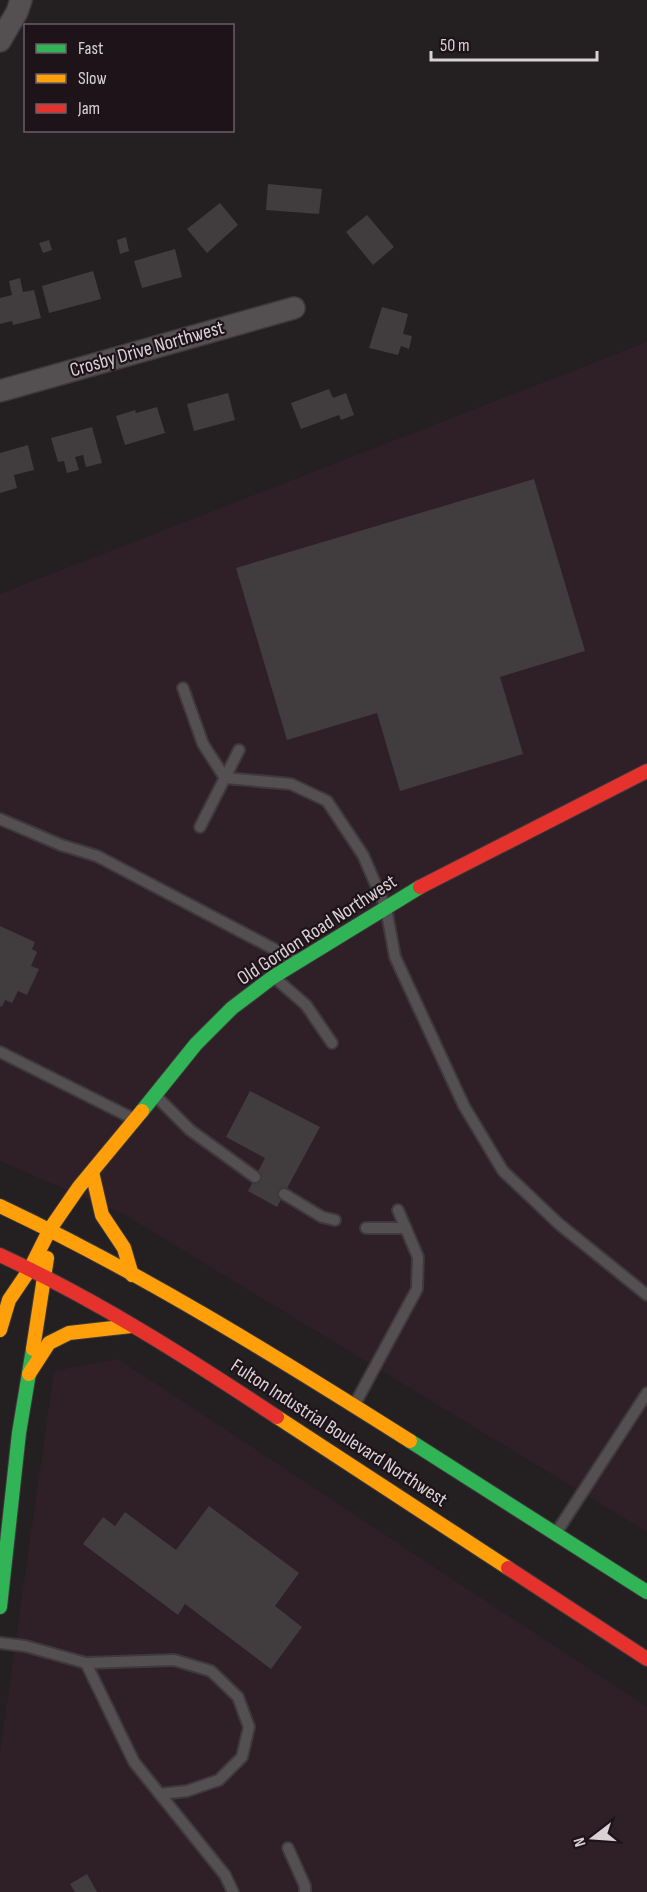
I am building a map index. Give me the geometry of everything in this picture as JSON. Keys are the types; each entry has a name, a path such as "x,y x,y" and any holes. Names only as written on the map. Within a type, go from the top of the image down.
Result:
{"main road":[{"name":"Old Gordon Road Northwest","path":"0,1330 9,1300 30,1269 50,1229 92,1172 196,1044 232,1008 273,977 423,885 647,771"},
{"path":"92,1172 102,1215 111,1232 124,1248 132,1275"},
{"name":"Fulton Industrial Boulevard Northwest","path":"0,1206 50,1229 132,1275 354,1405 647,1592"},
{"path":"0,1607 19,1433 45,1278 50,1229"},
{"name":"Fulton Industrial Boulevard Northwest","path":"0,1256 30,1269 186,1357 647,1659"},
{"path":"29,1374 49,1343 69,1333 131,1326"}],"street":[{"path":"0,41 21,0"},
{"name":"Crosby Drive Northwest","path":"0,391 294,308"}],"lane":[{"path":"183,688 203,744 225,778"},
{"path":"200,827 239,750"},
{"path":"225,778 291,784 327,801 363,855 386,908 395,957 464,1106 504,1171 559,1224 647,1295"},
{"path":"0,819 61,845 97,856 298,962"},
{"path":"273,977 306,1005 332,1043"},
{"path":"0,1052 135,1119"},
{"path":"155,1095 190,1130 255,1177"},
{"path":"284,1194 322,1217 335,1220"},
{"path":"354,1405 417,1289 418,1257 398,1210"},
{"path":"366,1228 406,1228"},
{"path":"556,1533 647,1393"},
{"path":"0,1643 25,1646 86,1663 174,1660 210,1671 238,1697 249,1726 242,1757 219,1779 187,1791 160,1794"},
{"path":"86,1663 134,1762 225,1875 233,1892"},
{"path":"288,1848 305,1886 305,1892"}],"shaded area":[{"path":"647,342 647,1532 125,1215 0,1161 0,594"},
{"path":"118,1359 647,1707 647,1892 0,1892 0,1753 54,1371"}],"building":[{"path":"268,184 322,189 319,214 266,210"},
{"path":"220,203 238,225 207,253 187,229"},
{"path":"367,215 394,247 373,265 346,232"},
{"path":"126,237 129,251 120,254 117,240"},
{"path":"49,240 52,250 43,253 39,243"},
{"path":"175,249 182,277 142,288 134,261"},
{"path":"93,271 101,299 49,313 42,286"},
{"path":"20,278 23,292 34,290 41,318 13,325 12,321 0,324 0,298 12,295 9,281"},
{"path":"382,307 408,314 403,334 412,336 409,349 401,346 398,355 369,348"},
{"path":"329,389 333,398 346,393 354,415 341,420 339,415 301,429 291,403"},
{"path":"228,393 235,420 194,431 187,404"},
{"path":"157,407 165,433 125,445 116,416"},
{"path":"92,427 102,463 86,467 83,455 75,457 79,470 67,473 64,461 58,462 51,438"},
{"path":"28,445 34,470 14,475 17,488 0,493 0,453"},
{"path":"534,479 585,651 500,677 523,754 400,791 377,713 287,740 236,568"},
{"path":"0,926 35,942 32,949 37,952 31,966 39,969 27,995 18,991 12,1003 5,1000 2,1007 0,1006"},
{"path":"250,1091 320,1127 277,1207 248,1191 265,1158 226,1137"},
{"path":"209,1506 299,1573 275,1606 302,1627 271,1669 185,1604 178,1615 83,1544 103,1517 115,1526 125,1512 176,1550"},
{"path":"87,1874 97,1892 75,1892 70,1884"}],"traffic: fast":[{"path":"142,1111 196,1044 232,1008 273,977 420,887"},
{"path":"0,1607 19,1433 33,1349"},
{"path":"410,1441 647,1592"}],"traffic: slow":[{"path":"0,1330 9,1300 30,1269 50,1229 79,1187 142,1111"},
{"path":"92,1172 102,1215 124,1248 132,1275"},
{"path":"0,1206 105,1259 208,1317 410,1441"},
{"path":"33,1349 47,1258"},
{"path":"29,1374 49,1343 69,1333 131,1326"},
{"path":"277,1417 508,1568"}],"traffic: jam":[{"path":"420,887 647,771"},
{"path":"0,1255 107,1310 277,1417"},
{"path":"508,1568 647,1659"}]}
